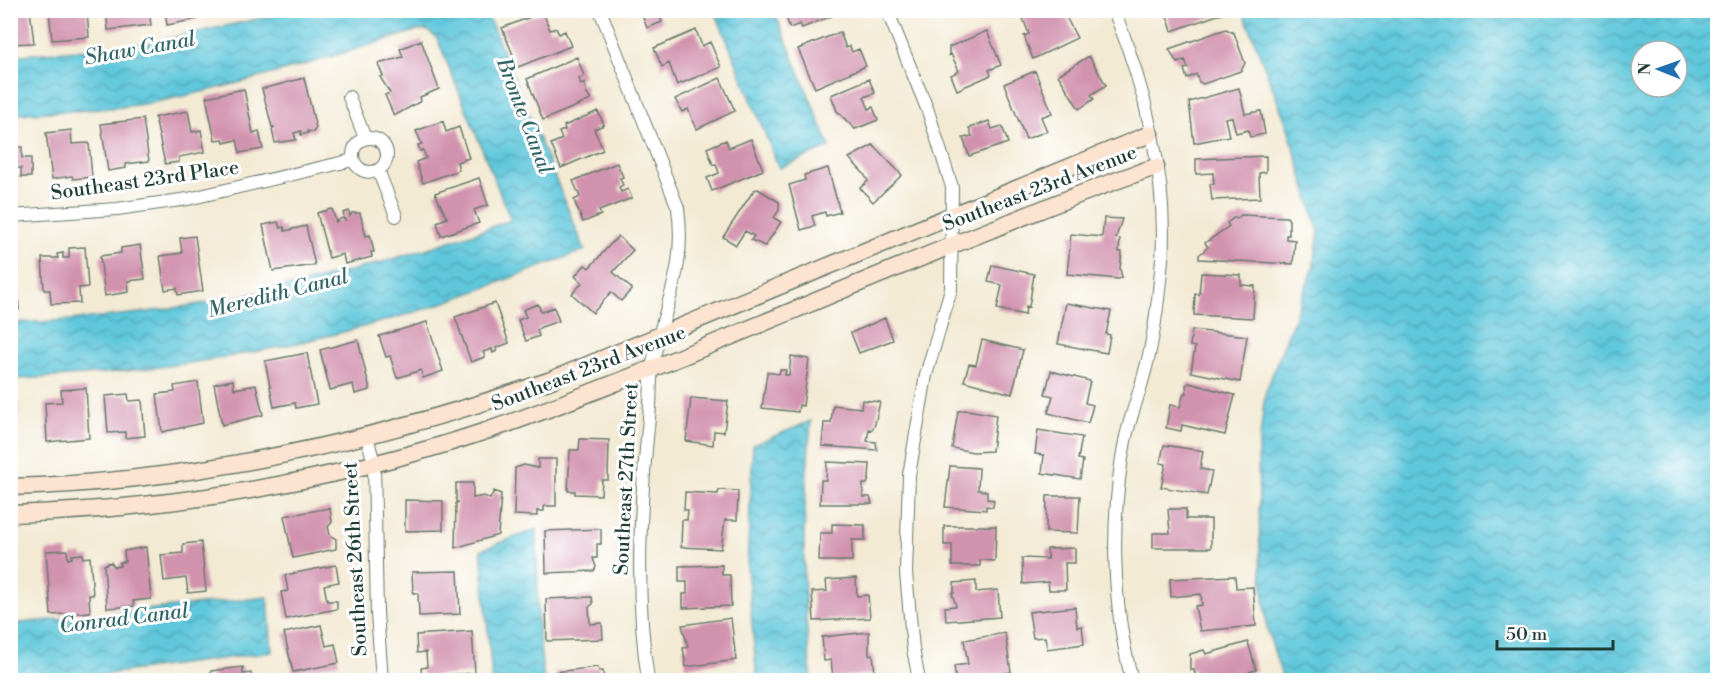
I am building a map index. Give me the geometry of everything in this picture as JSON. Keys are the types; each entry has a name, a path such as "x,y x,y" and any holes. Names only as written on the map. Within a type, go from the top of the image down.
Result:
{"street":[{"name":"Southeast 27th Street","path":"600,10 678,208 681,237 680,267 652,368 640,538 648,681"},
{"path":"887,10 928,111 952,187 951,289 927,375 909,475 906,573 913,649 919,681"},
{"path":"1114,10 1136,69 1161,201 1162,260 1150,349 1125,440 1117,521 1119,602 1132,681"},
{"path":"350,97 365,138"},
{"name":"Southeast 23rd Avenue","path":"10,488 130,479 199,470 314,449 473,407 551,380 1150,134"},
{"path":"365,138 376,139 384,146 385,162 378,170 363,171 353,159 353,148 365,138"},
{"name":"Southeast 23rd Place","path":"10,216 105,210 188,199 353,159"},
{"name":"Southeast 23rd Avenue","path":"10,514 117,507 214,495 374,464 497,428 652,368 953,244 1123,177 1156,167"},
{"path":"378,170 396,216"},
{"name":"Southeast 26th Street","path":"367,436 374,464 377,613 382,681"}],"water":[{"path":"297,10 486,11 585,250 440,304 388,320 282,346 119,372 11,379 11,323 75,320 139,313 265,292 389,260 511,220 437,38 427,30 415,31 257,78 160,101 104,109 11,114 11,56 145,44"},
{"path":"715,11 774,11 830,147 779,168"},
{"path":"1243,11 1717,11 1717,680 1283,680 1267,628 1260,557 1258,453 1265,394 1313,269 1319,233 1288,128"},
{"path":"811,421 806,487 804,582 812,680 757,680 747,566 753,445"},
{"path":"537,529 538,629 544,680 492,680 481,550"},
{"name":"Conrad Canal","path":"268,597 272,652 62,680 11,680 11,624"}],"building":[{"path":"10,10 30,10 34,43 10,44"},
{"path":"49,10 87,10 89,37 52,40"},
{"path":"106,10 149,10 151,25 108,30"},
{"path":"165,10 197,10 198,19 167,25"},
{"path":"640,10 662,10 658,12 662,22 647,28"},
{"path":"783,10 844,11 802,28 800,24 790,28"},
{"path":"931,10 951,10 951,11 934,18"},
{"path":"1035,10 1069,10 1071,15 1066,17 1077,38 1033,59 1024,36 1029,34 1022,16"},
{"path":"1165,10 1229,10 1229,11 1172,31"},
{"path":"543,12 550,30 556,28 559,34 565,31 571,46 518,67 502,28"},
{"path":"1226,29 1234,33 1245,63 1241,71 1203,84 1199,82 1196,74 1187,79 1184,69 1188,68 1185,60 1177,63 1169,49"},
{"path":"696,30 702,46 710,42 721,67 677,85 669,63 662,67 654,48"},
{"path":"987,31 1001,65 989,70 991,75 957,90 951,75 959,71 951,54 949,55 949,47"},
{"path":"840,32 846,48 850,46 852,52 859,49 866,66 815,88 798,49"},
{"path":"421,40 439,89 420,97 421,101 394,116 385,95 390,93 380,77 383,76 378,64 403,57 400,49"},
{"path":"1089,56 1106,85 1091,95 1094,99 1079,109 1058,75"},
{"path":"577,57 584,76 579,78 581,85 585,83 586,93 591,100 543,120 527,79"},
{"path":"1035,71 1052,113 1041,117 1047,131 1026,139 1004,84"},
{"path":"304,78 316,128 313,132 307,131 308,133 301,135 301,131 294,133 296,140 275,143 272,130 274,127 272,127 262,89"},
{"path":"720,78 735,111 697,129 688,109 682,112 675,99"},
{"path":"869,79 875,93 864,97 869,109 873,107 878,120 855,129 837,111 831,95"},
{"path":"1239,88 1245,114 1261,111 1265,134 1250,137 1248,130 1236,133 1232,117 1225,118 1229,136 1194,143 1189,102"},
{"path":"244,89 253,133 259,131 263,149 240,153 237,140 224,143 223,139 215,140 206,97"},
{"path":"188,111 192,132 201,130 205,152 179,157 179,162 165,164 155,117"},
{"path":"598,111 604,125 594,129 603,150 561,168 551,144 562,139 559,132 565,130 564,126"},
{"path":"143,119 149,161 126,164 126,168 108,171 101,124"},
{"path":"443,121 446,132 459,127 469,158 457,162 459,170 423,183 416,162 426,158 423,150 420,151 418,145 422,144 416,131"},
{"path":"989,121 992,129 1002,126 1008,143 969,156 963,138 972,136 969,128"},
{"path":"71,130 72,144 89,143 92,177 73,179 72,176 52,179 46,133"},
{"path":"751,139 763,170 712,191 707,178 719,173 716,164 713,165 707,148 726,140 729,148"},
{"path":"873,145 902,175 873,202 860,188 868,181 849,158"},
{"path":"10,147 22,147 22,158 31,158 31,177 21,177 21,168 14,168 14,175 10,175"},
{"path":"1266,156 1266,172 1259,173 1260,198 1212,200 1210,184 1214,184 1213,173 1196,174 1196,159"},
{"path":"617,163 623,177 620,178 623,185 619,187 621,192 628,189 632,198 599,211 601,215 583,222 574,200 580,197 573,181"},
{"path":"828,168 840,212 826,216 825,212 812,216 815,226 801,230 789,185 805,180 804,175"},
{"path":"479,178 488,205 474,210 479,223 441,236 437,222 447,218 435,193"},
{"path":"758,189 779,202 779,210 774,218 781,222 765,246 751,240 754,236 745,231 736,245 723,237 754,190"},
{"path":"332,209 336,222 342,218 345,220 343,213 349,211 350,216 352,213 360,213 366,236 370,235 374,252 371,252 372,257 345,264 343,254 329,258 317,213"},
{"path":"1241,215 1287,217 1289,235 1286,235 1286,239 1295,240 1293,264 1199,259 1199,255 1208,247 1205,243 1229,226 1227,223"},
{"path":"1104,218 1122,219 1116,238 1120,239 1119,252 1122,252 1120,269 1122,277 1119,279 1067,274 1071,234 1102,237"},
{"path":"278,222 280,228 284,227 285,231 306,226 315,265 273,271 263,225"},
{"path":"195,236 203,291 178,295 177,288 165,290 160,256 182,253 180,238"},
{"path":"618,236 633,250 613,272 632,289 621,301 611,292 593,313 572,294 582,283 575,276 585,265 589,268"},
{"path":"140,245 145,279 128,281 129,292 105,296 100,256 121,253 121,248"},
{"path":"85,247 88,287 79,288 80,303 51,304 50,290 44,290 42,258 58,258 57,254 63,253 63,258 69,258 69,248"},
{"path":"992,265 1034,274 1029,307 1026,306 1025,315 997,309 1002,285 988,282"},
{"path":"10,266 17,266 19,310 10,310"},
{"path":"1201,273 1241,275 1241,285 1255,286 1253,318 1194,315 1195,294 1199,295"},
{"path":"495,303 509,343 496,348 497,351 493,353 492,349 483,352 485,357 471,362 455,317"},
{"path":"1066,303 1111,311 1106,334 1110,335 1107,353 1058,344"},
{"path":"538,304 541,312 554,307 559,321 541,327 537,330 539,336 526,341 518,320 526,317 523,310"},
{"path":"885,318 893,340 859,353 851,333"},
{"path":"427,322 443,371 423,378 421,370 397,378 390,356 386,357 379,336"},
{"path":"1192,330 1247,336 1240,382 1191,372 1195,347 1190,346"},
{"path":"358,340 370,390 355,394 353,384 330,390 320,350"},
{"path":"982,340 1023,350 1012,394 964,381 969,364 976,365"},
{"path":"307,353 317,404 296,408 295,403 274,407 265,361"},
{"path":"791,356 809,359 803,406 799,405 798,412 762,408 767,372 779,374 780,370 786,370 785,375 789,375"},
{"path":"1051,371 1090,381 1085,403 1093,405 1088,423 1048,413 1053,396 1045,394"},
{"path":"233,380 234,389 256,385 263,415 222,425 214,384"},
{"path":"198,382 203,423 162,432 157,394 175,392 174,386"},
{"path":"1189,383 1235,395 1225,435 1182,425 1181,431 1166,428 1170,405 1180,407 1184,393 1187,393 1186,385"},
{"path":"86,388 89,438 47,442 45,403 62,402 61,390"},
{"path":"10,393 15,393 15,415 10,415"},
{"path":"128,394 129,401 142,400 145,436 125,438 125,432 108,433 105,396"},
{"path":"691,398 728,401 724,432 714,431 713,445 686,441"},
{"path":"862,400 880,402 875,424 872,430 869,429 867,441 876,442 877,450 822,446 824,423 831,423 833,405 861,408"},
{"path":"967,410 996,415 992,451 973,452 952,448 958,411"},
{"path":"1038,430 1082,437 1078,459 1083,460 1080,479 1042,473 1044,455 1035,454"},
{"path":"580,439 609,440 608,480 602,480 601,495 575,494 575,491 568,491 570,450 579,450"},
{"path":"1164,445 1203,451 1200,469 1212,471 1207,495 1161,487 1166,464 1160,463"},
{"path":"538,459 556,459 556,506 544,506 544,511 537,511 537,516 514,515 515,468 524,465 538,468"},
{"path":"827,462 870,464 869,479 867,484 863,484 863,497 870,497 872,504 820,504 821,480 826,480"},
{"path":"950,466 979,468 978,490 987,491 987,499 994,500 993,507 986,506 986,510 945,507"},
{"path":"456,483 473,483 473,498 484,496 490,499 494,491 501,494 498,535 455,548 456,503 459,502 456,502"},
{"path":"719,490 738,491 737,520 725,520 721,549 681,547 682,520 687,520 688,510 684,510 685,492 718,494"},
{"path":"1047,496 1080,496 1078,533 1046,532"},
{"path":"405,500 443,501 443,530 405,531"},
{"path":"330,508 332,522 328,527 330,535 336,539 336,549 293,558 284,516"},
{"path":"1168,509 1186,509 1186,519 1211,519 1211,548 1153,548 1153,533 1170,533"},
{"path":"832,524 865,525 865,540 852,540 852,561 819,561 820,533 832,533"},
{"path":"944,526 996,526 995,561 980,560 980,566 952,566 952,545 944,545"},
{"path":"601,529 601,544 597,544 597,558 593,558 596,567 594,571 546,573 545,531"},
{"path":"201,542 206,591 188,593 186,578 164,581 161,555 183,553 183,544"},
{"path":"146,547 151,599 133,601 134,606 107,608 104,565 111,562 114,567 120,566 120,562 125,562 124,551"},
{"path":"1075,548 1075,563 1065,563 1066,590 1049,590 1048,582 1023,584 1022,558 1048,559 1047,549"},
{"path":"67,550 68,559 72,558 72,555 83,554 83,558 90,557 93,595 89,595 90,612 51,615 46,551"},
{"path":"336,565 339,582 324,585 327,601 337,601 337,609 286,619 281,592 288,591 285,575"},
{"path":"722,565 722,575 730,575 731,606 683,608 683,594 687,594 687,582 679,582 679,566"},
{"path":"458,571 460,614 419,616 418,593 413,593 412,572"},
{"path":"1235,576 1236,588 1253,587 1256,626 1200,631 1195,606 1202,605 1201,594 1171,597 1170,579"},
{"path":"856,578 857,596 868,595 870,618 814,621 812,592 827,591 826,580"},
{"path":"976,581 976,592 998,590 1000,617 946,621 945,607 956,606 952,593 954,593 954,583"},
{"path":"592,597 593,604 589,607 590,624 602,623 603,639 547,641 546,599"},
{"path":"1075,607 1077,627 1082,626 1084,644 1047,649 1045,637 1033,638 1029,612"},
{"path":"731,618 736,660 686,667 683,648 688,647 682,625"},
{"path":"321,625 326,646 335,644 339,663 293,672 284,633"},
{"path":"472,631 475,673 422,677 421,668 427,667 426,652 417,653 416,635"},
{"path":"869,632 869,655 873,654 875,674 833,678 831,660 824,661 822,637"},
{"path":"1005,633 1011,672 956,680 954,666 968,664 964,640"},
{"path":"1248,642 1256,670 1249,672 1251,680 1188,680 1196,678 1194,670 1190,670 1190,654 1204,650 1206,654"},
{"path":"243,667 243,674 251,673 252,680 212,680 211,671"},
{"path":"598,667 599,671 603,671 604,680 556,680 555,672"}],"water label":[{"name":"Shaw Canal","path":"140,49"},
{"name":"Bronte Canal","path":"524,116"},
{"name":"Meredith Canal","path":"278,294"}]}
